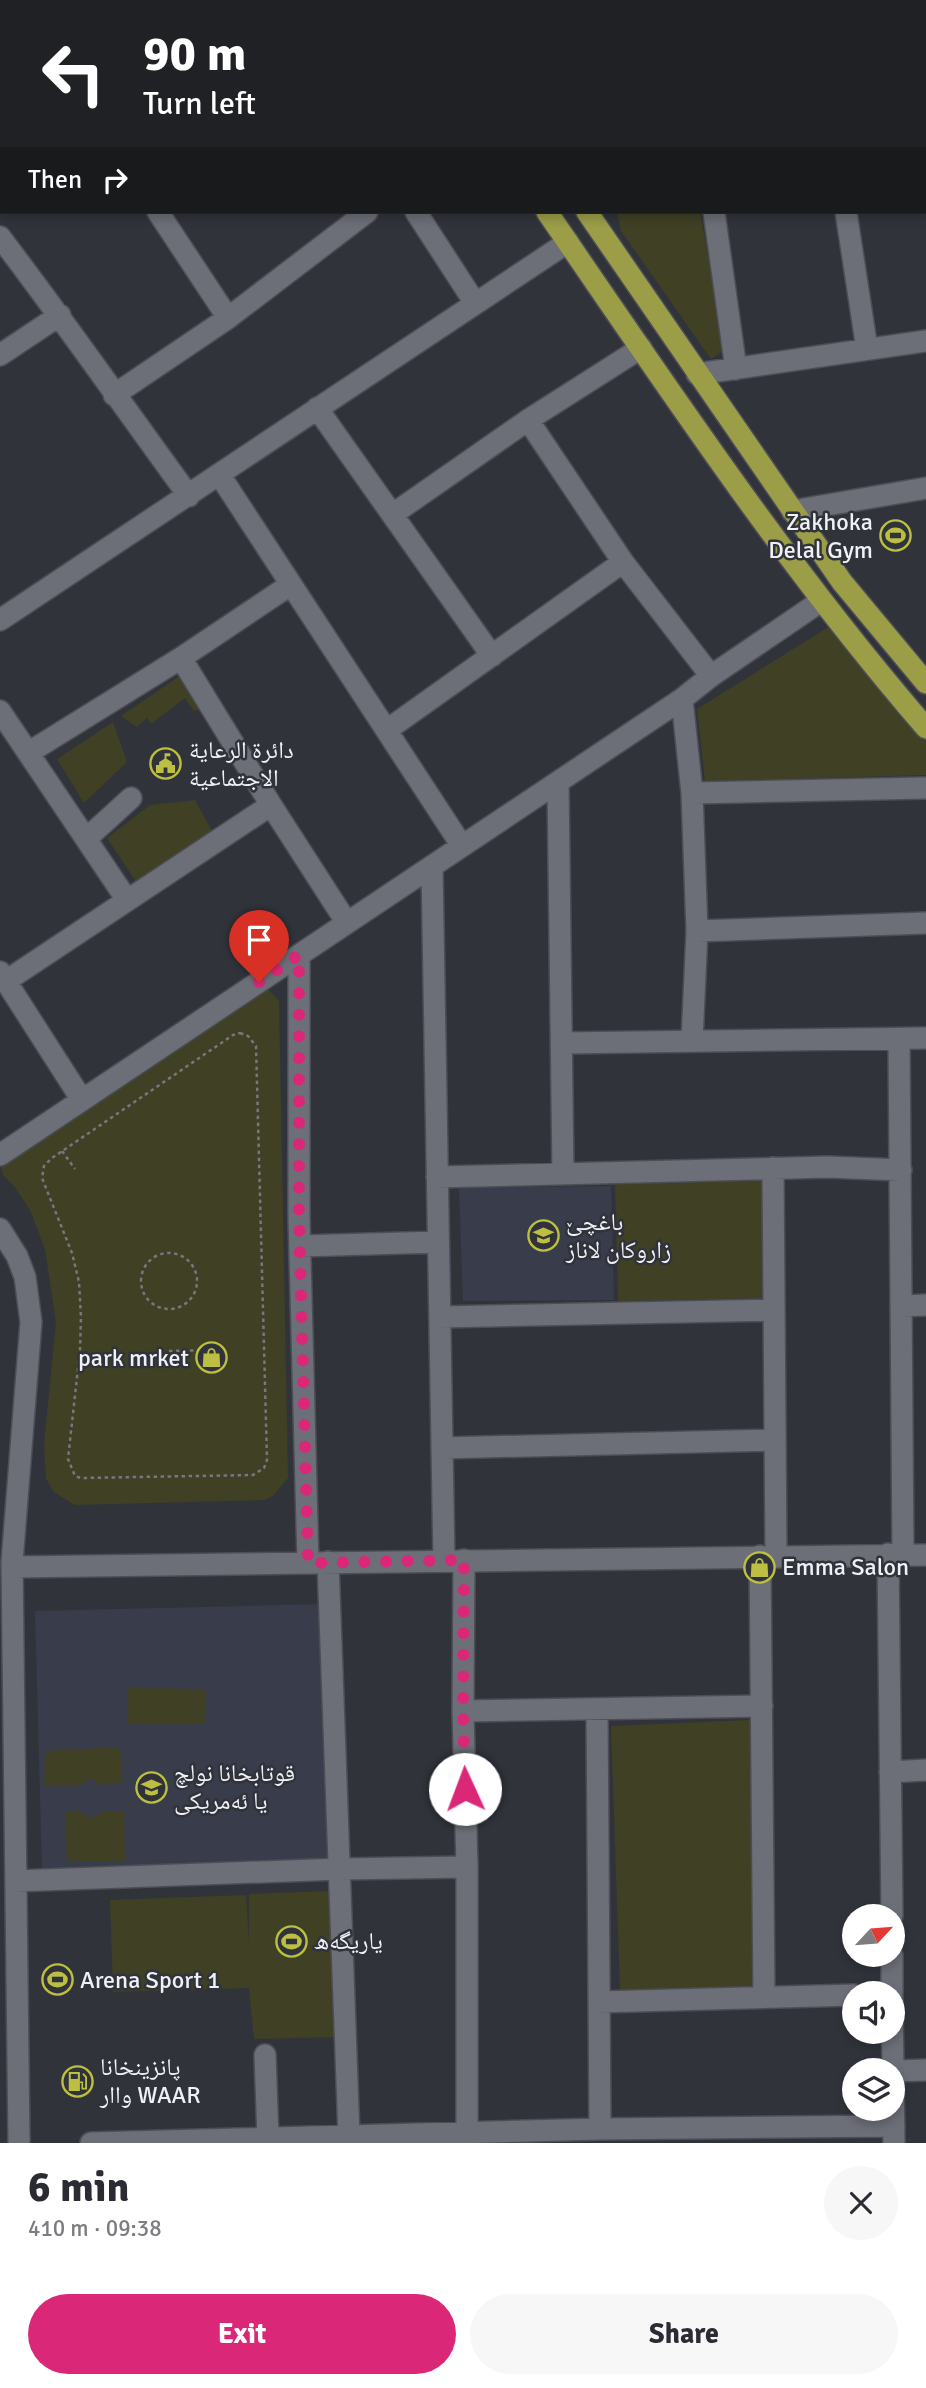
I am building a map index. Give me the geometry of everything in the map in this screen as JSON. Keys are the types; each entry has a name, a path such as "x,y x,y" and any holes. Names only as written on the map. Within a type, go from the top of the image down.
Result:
{"main road":[{"path":"548,214 640,348 821,601 926,728"},
{"path":"588,214 842,582 926,683"}],"street":[{"path":"159,214 228,318"},
{"path":"114,395 228,318 364,214"},
{"path":"417,214 475,303"},
{"path":"714,214 736,369"},
{"path":"846,214 867,349"},
{"path":"0,237 189,496"},
{"path":"0,620 568,242"},
{"path":"0,355 60,316"},
{"path":"697,374 926,341"},
{"path":"393,513 528,420 640,348"},
{"path":"317,408 492,656"},
{"path":"528,420 623,562 711,676"},
{"path":"219,474 462,846"},
{"path":"792,511 926,488"},
{"path":"387,730 623,562"},
{"path":"28,753 181,658 290,585"},
{"path":"0,1156 682,699 821,601"},
{"path":"181,658 347,923"},
{"path":"682,699 692,793 697,930 692,1041"},
{"path":"0,711 127,900"},
{"path":"558,782 563,1174"},
{"path":"692,793 926,788"},
{"path":"86,839 131,798"},
{"path":"82,1100 3,977 127,900 271,805"},
{"path":"432,867 442,1448 454,1561 463,1712 467,1867 467,2133"},
{"path":"697,930 926,923"},
{"path":"299,955 299,1246 340,1869 349,2136"},
{"path":"563,1043 926,1038"},
{"path":"892,1904 890,1772 902,1306 899,1039"},
{"path":"437,1177 828,1167 901,1170"},
{"path":"764,1997 762,1706 775,1440 773,1168"},
{"path":"2,1236 18,1256 31,1322 8,1564 8,1843 16,1881 9,1992 19,2143"},
{"path":"299,1246 438,1242"},
{"path":"902,1306 926,1306"},
{"path":"440,1317 774,1310"},
{"path":"442,1448 775,1440"},
{"path":"8,1564 926,1555"},
{"path":"463,1712 762,1706"},
{"path":"597,1709 600,2129"},
{"path":"890,1772 926,1770"},
{"path":"16,1881 467,1867"},
{"path":"599,2002 842,1995"},
{"path":"265,2055 280,2140"},
{"path":"905,2071 926,2070"},
{"path":"91,2143 280,2140 349,2136 412,2139 467,2133 600,2129 773,2135 894,2135"}],"path":[{"path":"233,1035 245,1035 253,1041 256,1046 267,1460 259,1472 253,1475 81,1478 71,1471 68,1459 80,1350 79,1288 65,1231 42,1178 44,1166 62,1151 233,1035"},
{"path":"62,1151 75,1169"},
{"path":"165,1252 183,1256 190,1262 197,1279 192,1297 177,1308 158,1307 150,1301 141,1285 144,1268 149,1260 165,1252"},
{"path":"169,1351 212,1350"}],"shaded area":[{"path":"611,1186 614,1300 463,1301 459,1188"},
{"path":"325,1604 332,1862 42,1869 35,1611"}],"green space":[{"path":"617,214 700,214 725,350 711,359 621,231"},
{"path":"830,626 926,741 926,775 705,781 697,709"},
{"path":"181,675 204,708 194,711 185,698 151,724 147,718 137,727 121,716"},
{"path":"113,722 127,762 84,803 57,759"},
{"path":"195,800 214,835 137,883 107,838 150,805"},
{"path":"265,986 279,1001 288,1478 273,1496 264,1500 75,1505 54,1492 46,1479 44,1445 56,1323 45,1249 30,1210 3,1175 0,1164 4,1157 160,1061"},
{"path":"762,1180 765,1298 618,1301 615,1183"},
{"path":"128,1688 205,1689 205,1724 128,1723"},
{"path":"750,1720 752,1986 620,1991 611,1726"},
{"path":"120,1747 122,1783 98,1785 95,1780 88,1779 79,1786 44,1785 45,1751"},
{"path":"78,1810 91,1818 105,1811 124,1812 125,1861 67,1862 65,1812"},
{"path":"330,1891 336,2037 254,2039 249,1988 113,1992 110,1900 246,1895 249,1942 249,1894"}],"place":[{"name":"Zakhoka Delal Gym","path":"896,536"},
{"name":"دائرة الرعاية الاجتماعية","path":"166,764"},
{"name":"باغچێ زاروكان لاناز","path":"543,1236"},
{"name":"park mrket","path":"212,1358"},
{"name":"Emma Salon","path":"759,1567"},
{"name":"قوتابخانا نولچ يا ئەمريكى","path":"151,1787"},
{"name":"یاریگه‌ه","path":"291,1941"},
{"name":"Arena Sport 1","path":"57,1980"},
{"name":"پانزینخانا واار WAAR","path":"77,2081"}],"route":[{"path":"259,982 299,955 299,1218 308,1563 464,1560 465,1789"}]}
